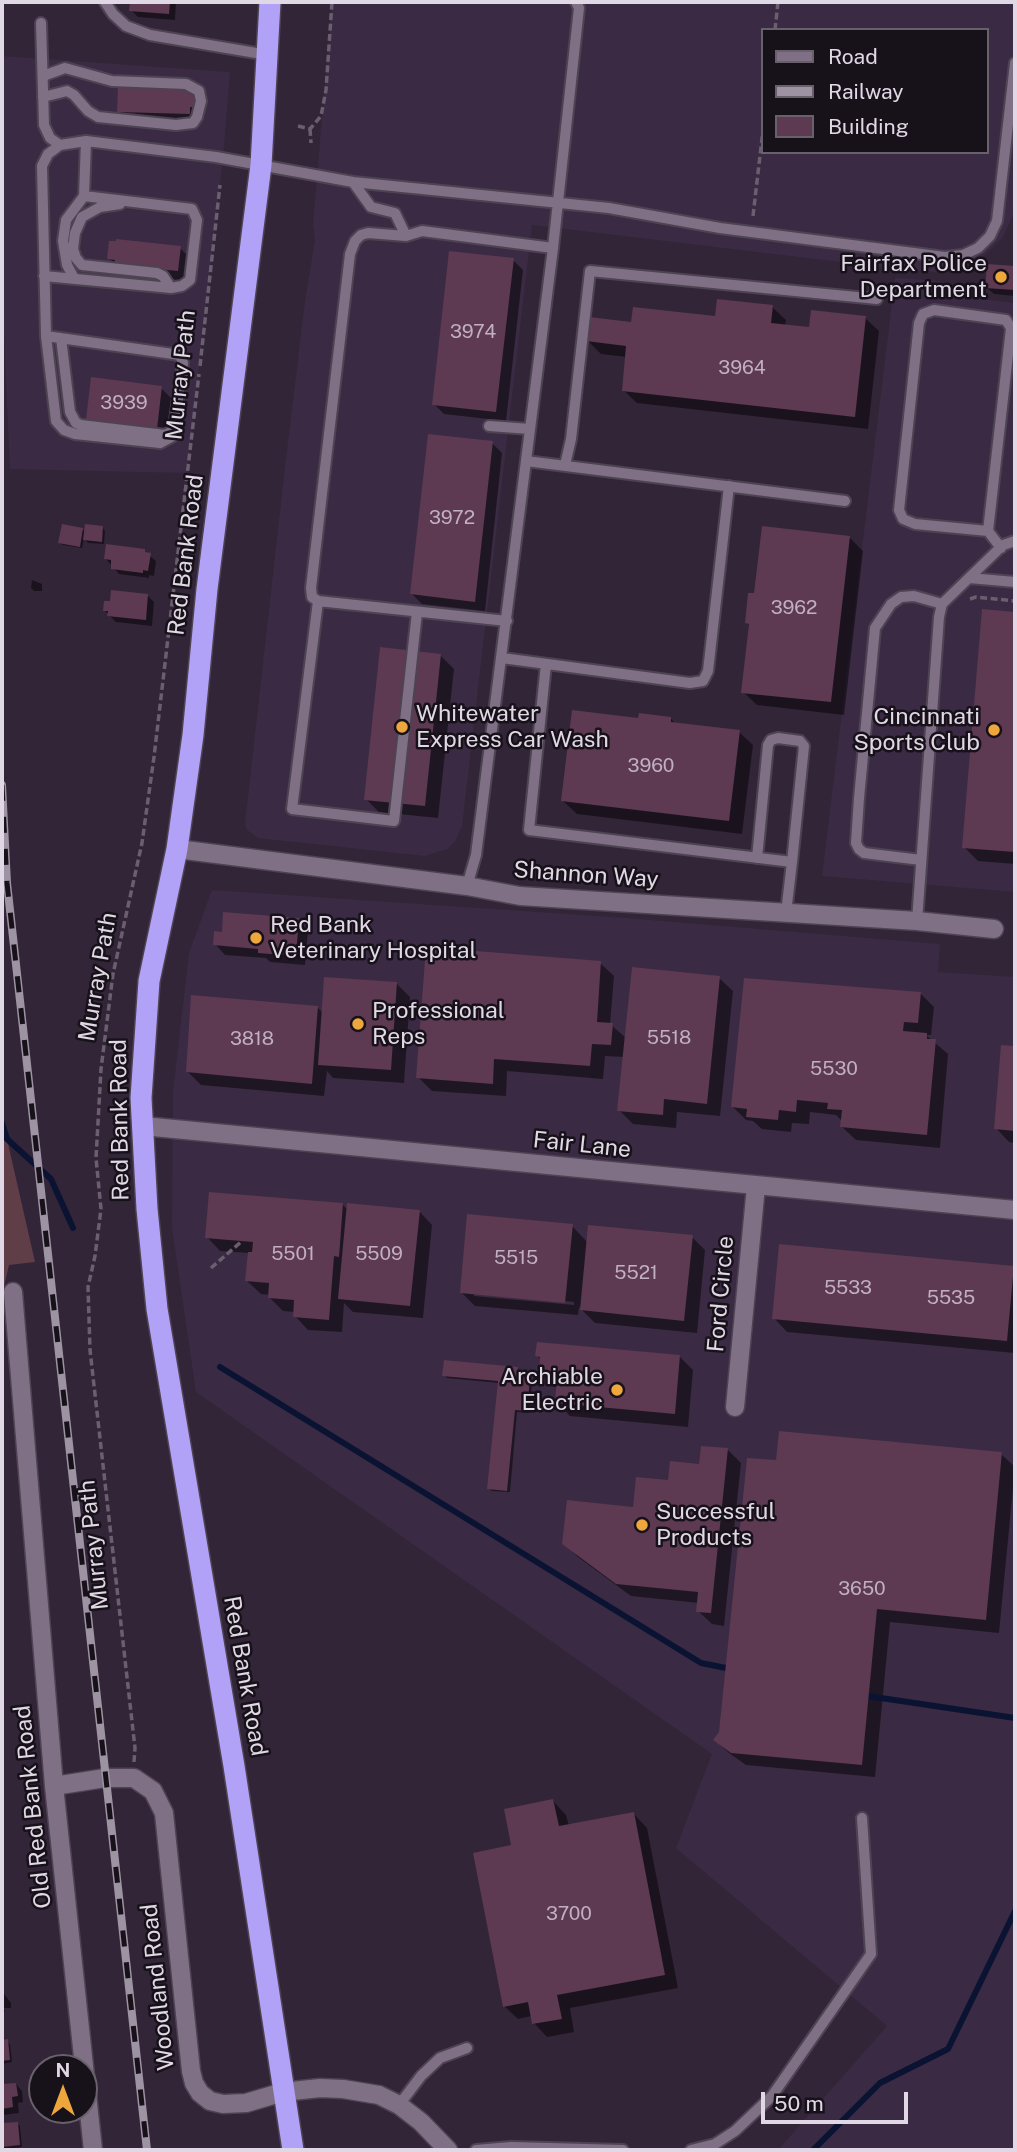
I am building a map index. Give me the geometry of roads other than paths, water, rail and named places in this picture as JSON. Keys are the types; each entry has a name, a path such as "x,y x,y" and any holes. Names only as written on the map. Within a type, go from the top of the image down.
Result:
{"highway":[{"name":"Red Bank Road","path":"270,2 261,165 206,589 192,735 177,849 149,981 141,1096 147,1209 157,1309 234,1766 293,2150"}],"street":[{"name":"Shannon Way","path":"177,849 467,886 520,896 917,921 994,929"},
{"name":"Fair Lane","path":"143,1126 1015,1210"},
{"name":"Ford Circle","path":"736,1407 756,1186"},
{"name":"Old Red Bank Road","path":"13,1292 54,1786 93,2150"},
{"name":"Woodland Road","path":"54,1786 105,1777 134,1778 153,1791 164,1813 194,2083 200,2093 210,2101 223,2105 283,2092 320,2088 379,2095 399,2105 421,2122 448,2150"}],"lane":[{"path":"105,2 126,26 150,35 268,55"},
{"path":"467,886 476,855 553,248 579,8 576,2"},
{"path":"41,23 46,131 50,138 60,145"},
{"path":"46,336 180,355 183,363 173,436 160,443 75,434 64,430 55,417 46,336 42,166 48,154 60,145 86,141 261,165 354,182 558,202 945,257 963,255 978,248 990,236 997,221 1015,63"},
{"path":"43,76 65,68 112,81 186,83 196,88 201,101 193,123 176,125 97,117 67,91 43,97"},
{"path":"74,278 67,265 64,250 65,224 68,215 85,196 86,141"},
{"path":"354,182 371,206 395,213 406,236"},
{"path":"44,276 171,288 182,286 191,277 197,220 194,211 188,208 85,196"},
{"path":"140,202 100,207 86,213 75,233 74,254 82,265 157,273 163,276 171,288"},
{"path":"507,621 318,601 312,597 351,250 355,241 364,233 406,236 422,231 553,248"},
{"path":"565,465 571,439 590,271 877,299"},
{"path":"988,531 915,524 903,519 900,510 919,323 923,314 934,310 1006,320 1011,328 988,531 1001,548"},
{"path":"61,338 70,412 78,424 165,435 172,433 176,427"},
{"path":"489,426 530,429"},
{"path":"526,461 845,501"},
{"path":"502,659 690,683 702,681 708,671 729,486"},
{"path":"917,921 942,604 1001,548 1015,541"},
{"path":"969,578 1015,582"},
{"path":"921,860 866,853 859,849 856,843 859,798 875,628 891,604 901,597 914,596 942,604"},
{"path":"318,601 292,809 394,821 417,612"},
{"path":"546,664 529,830 792,862"},
{"path":"757,858 768,745 771,740 778,738 800,741 804,746 786,913"},
{"path":"691,2150 715,2144 736,2131 772,2096 871,1954 862,1818"},
{"path":"399,2105 421,2076 440,2058 467,2048"},
{"path":"475,2150 511,2147 623,2150"}],"waterway":[{"path":"2,1123 7,1139 51,1179 73,1228"},
{"path":"220,1367 701,1663 731,1669"},
{"path":"861,1695 1015,1718"},
{"path":"813,2150 880,2083 948,2049 1015,1911"}],"railway":[{"path":"2,785 7,883 147,2150"}],"place":[{"name":"Fairfax Police Department","path":"1001,277"},
{"name":"Whitewater Express Car Wash","path":"402,727"},
{"name":"Cincinnati Sports Club","path":"994,730"},
{"name":"Red Bank Veterinary Hospital","path":"256,938"},
{"name":"Professional Reps","path":"358,1024"},
{"name":"Archiable Electric","path":"617,1390"},
{"name":"Successful Products","path":"642,1525"}]}
